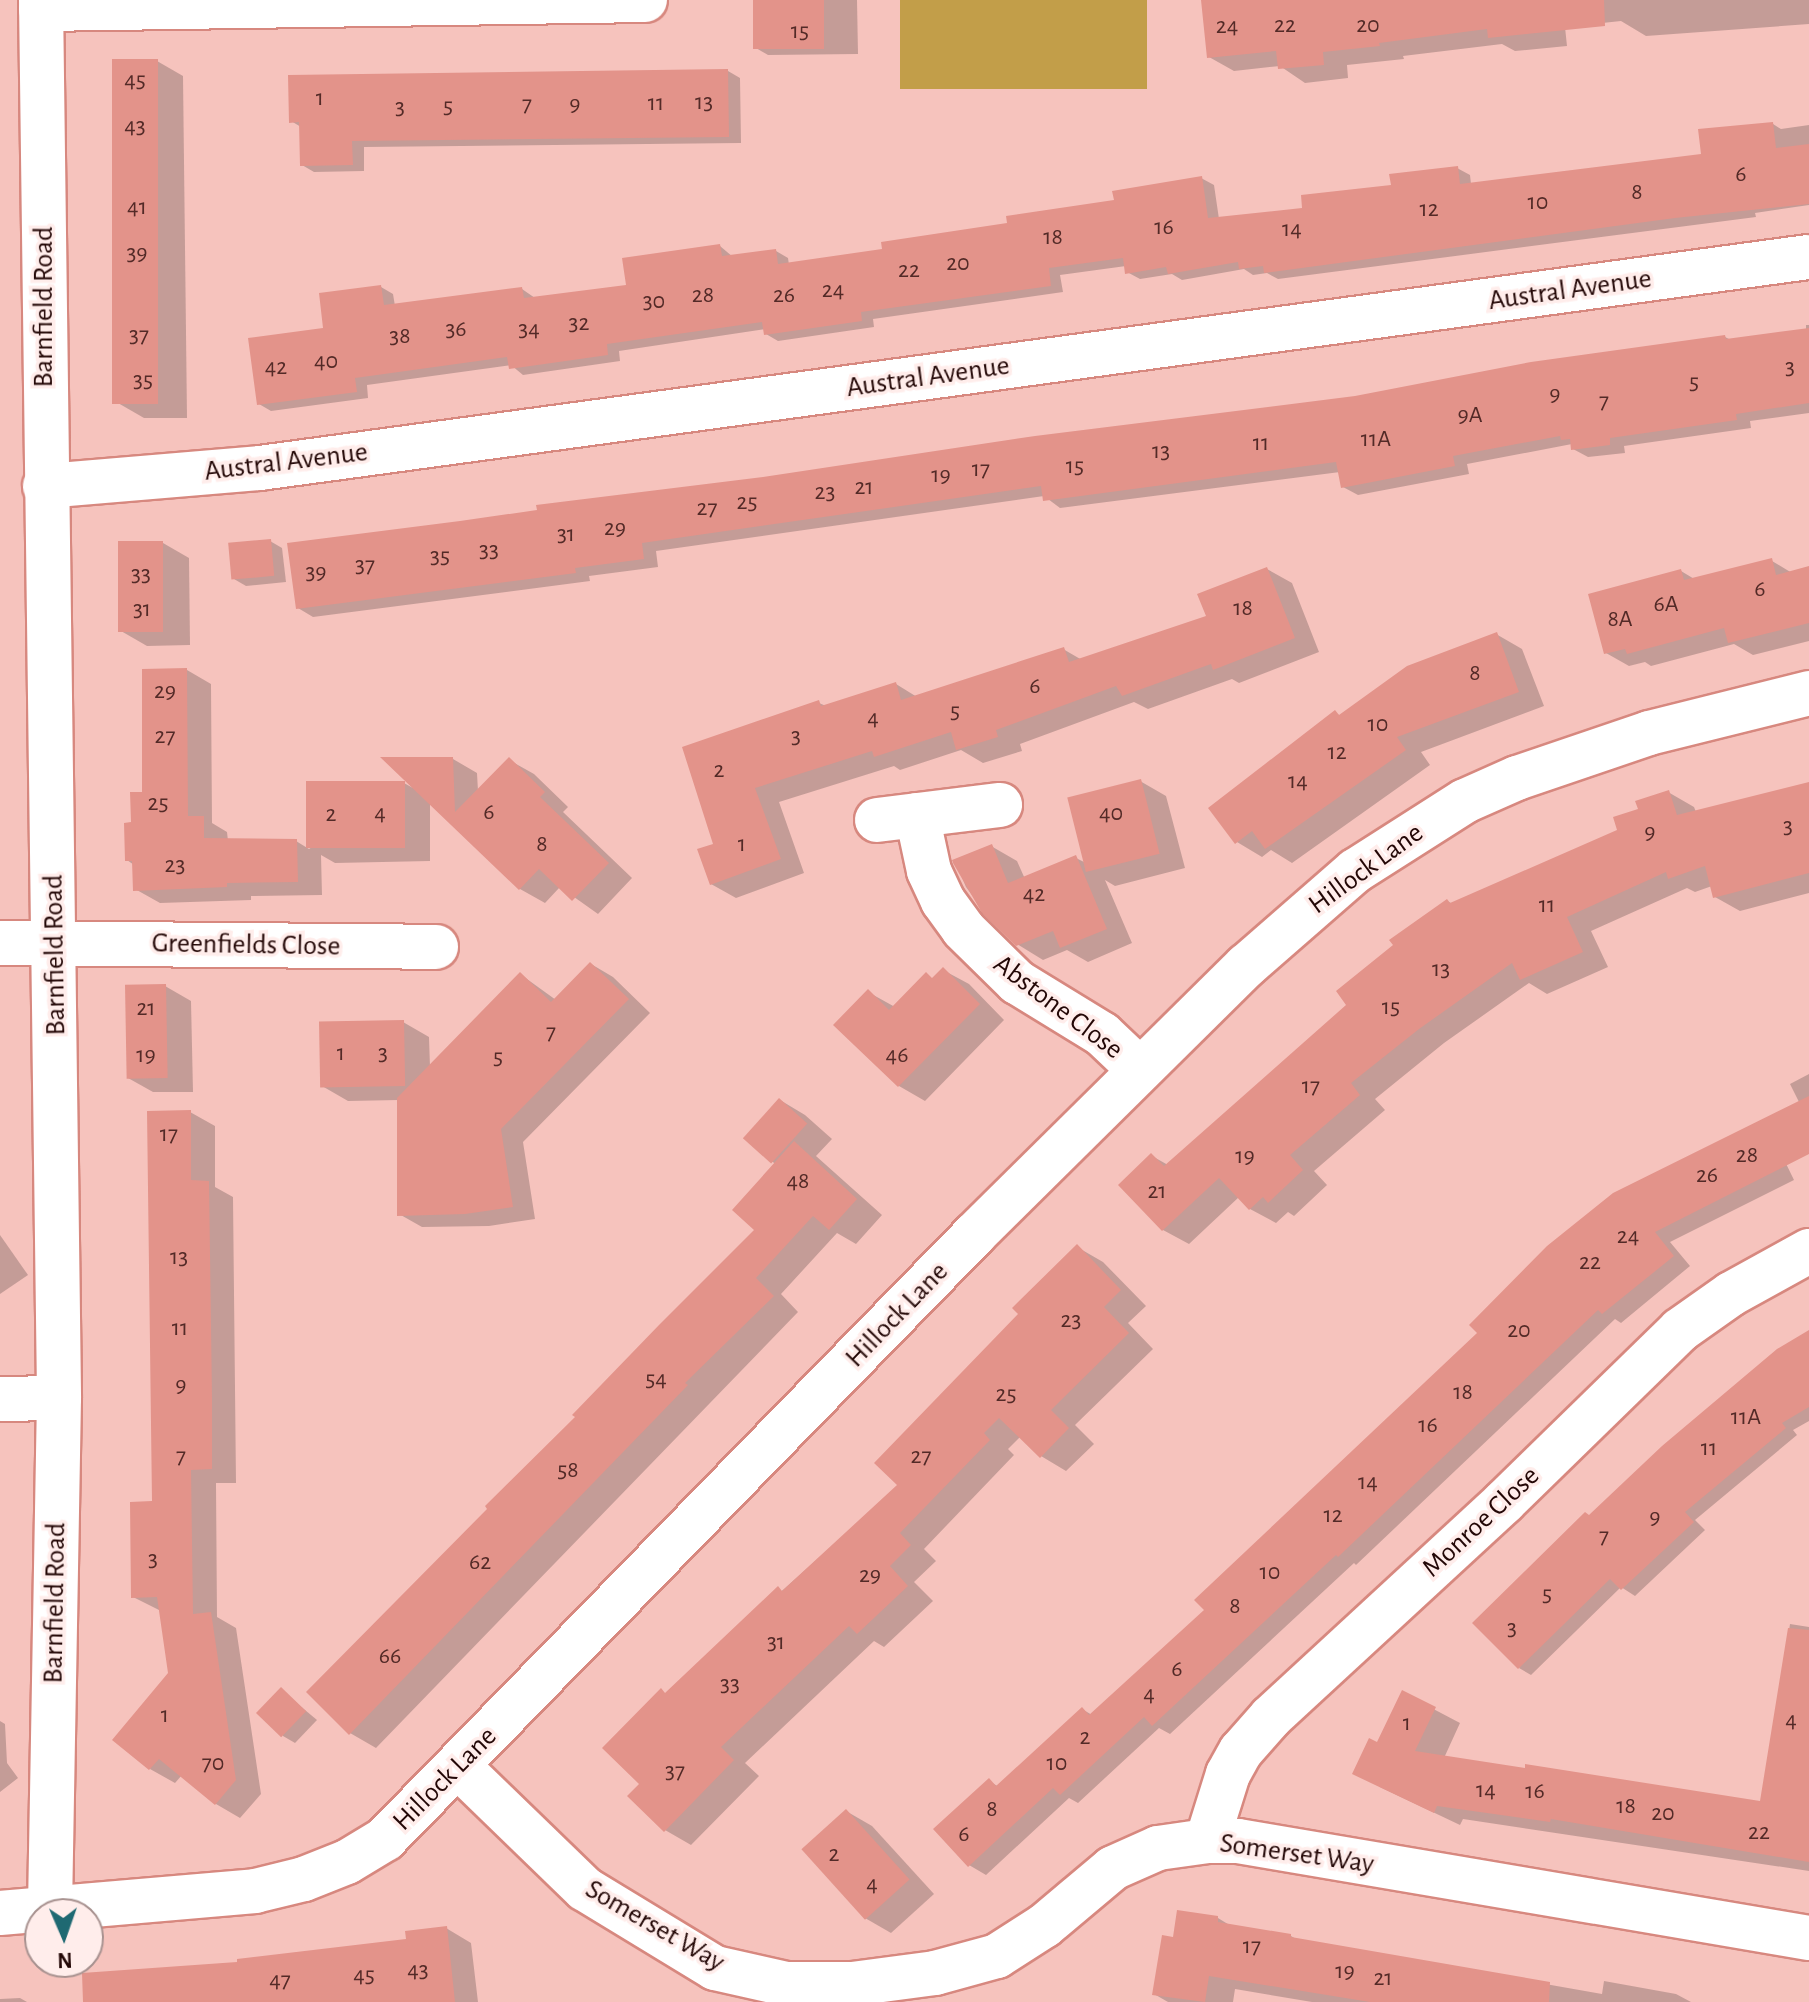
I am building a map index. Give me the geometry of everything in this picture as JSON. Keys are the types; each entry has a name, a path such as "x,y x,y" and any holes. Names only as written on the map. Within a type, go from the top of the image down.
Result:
{"street":[{"path":"41,4 645,0"},
{"name":"Barnfield Road","path":"41,4 59,1398 50,1898"},
{"name":"Austral Avenue","path":"45,486 260,468 1809,257"},
{"name":"Hillock Lane","path":"104,1906 202,1898 304,1879 347,1862 385,1839 459,1767 974,1235 1246,966 1355,871 1465,801 1574,756 1809,693"},
{"name":"Abstone Close","path":"1000,805 897,818 943,901 963,929 1017,982 1102,1034 1140,1070"},
{"name":"Greenfields Close","path":"0,943 436,947"},
{"name":"Monroe Close","path":"1207,1841 1228,1774 1241,1751 1271,1717 1504,1502 1680,1330 1731,1294 1809,1251"},
{"path":"0,1399 59,1398"},
{"name":"Somerset Way","path":"459,1767 585,1889 715,1968 785,1993 935,1973 997,1956 1044,1926 1113,1868 1158,1848 1207,1841 1238,1841 1809,1938"},
{"name":"Hillock Lane","path":"0,1913 24,1912"}],"shaded area":[{"path":"900,0 1147,0 1147,89 900,89"}],"building":[{"path":"753,0 824,0 824,49 753,49"},
{"path":"1201,0 1604,0 1605,26 1488,38 1487,29 1379,43 1380,46 1323,52 1324,65 1278,69 1276,51 1207,58"},
{"path":"112,59 158,59 158,404 112,404"},
{"path":"728,69 729,137 352,141 353,165 300,166 299,122 289,123 288,75"},
{"path":"1773,122 1776,148 1809,144 1809,204 1675,218 1264,273 1263,266 1239,269 1238,262 1168,274 1166,267 1125,274 1123,258 1049,268 1051,286 861,312 862,321 764,335 762,322 607,344 608,355 509,369 507,357 355,378 357,392 257,405 248,338 323,328 319,293 381,285 384,305 522,287 524,298 626,285 622,258 720,244 722,256 776,249 778,264 882,249 881,242 1007,223 1006,216 1114,200 1112,191 1202,176 1208,218 1302,208 1301,195 1391,185 1389,174 1458,166 1460,184 1701,154 1698,129"},
{"path":"1809,328 1809,403 1736,414 1737,420 1610,438 1610,445 1571,450 1570,439 1561,440 1560,436 1453,456 1455,466 1341,488 1336,462 1043,501 1041,486 642,543 644,559 575,568 576,573 296,609 287,543 537,510 536,505 763,477 1035,436 1355,396 1531,362 1725,335 1726,339"},
{"path":"271,539 274,576 231,580 228,543"},
{"path":"118,541 163,541 163,632 118,632"},
{"path":"1772,558 1776,575 1809,566 1809,623 1728,643 1724,628 1627,654 1625,649 1604,654 1588,594 1681,569 1684,580"},
{"path":"1267,567 1295,638 1213,670 1211,664 1122,696 1116,686 996,730 998,737 956,750 951,732 874,757 872,751 755,788 781,859 710,885 697,849 713,844 682,747 819,700 821,706 896,682 901,700 1064,647 1069,662 1206,616 1197,594"},
{"path":"1497,632 1519,692 1397,737 1406,750 1265,849 1252,831 1235,844 1208,808 1335,710 1339,715 1407,666"},
{"path":"187,668 188,816 204,816 204,838 297,839 298,882 227,883 227,887 133,891 132,861 125,861 124,823 131,822 130,792 142,792 142,669"},
{"path":"380,757 453,757 455,812 509,757 545,792 540,797 609,863 572,901 539,869 519,890"},
{"path":"1141,779 1160,854 1086,872 1067,797"},
{"path":"306,781 405,781 405,848 306,848"},
{"path":"1809,782 1809,873 1713,898 1705,866 1668,879 1666,872 1567,917 1583,952 1520,980 1512,963 1419,1029 1351,1083 1360,1095 1290,1155 1303,1170 1268,1203 1263,1197 1249,1210 1219,1178 1162,1231 1118,1185 1151,1153 1164,1166 1346,1005 1336,991 1393,945 1389,940 1447,899 1450,903 1617,830 1613,817 1638,809 1635,801 1669,790 1677,815"},
{"path":"992,844 1008,883 1076,855 1107,929 1060,948 1053,931 1016,946 982,913 952,860"},
{"path":"590,962 629,999 501,1129 513,1207 465,1214 397,1216 397,1098 520,972 551,1002"},
{"path":"943,967 980,1004 898,1087 833,1025 868,989 889,1010 926,972 932,978"},
{"path":"166,984 168,1078 127,1079 125,985"},
{"path":"404,1020 405,1086 320,1087 319,1021"},
{"path":"1809,1096 1809,1154 1655,1232 1674,1256 1602,1314 1598,1310 1338,1557 1336,1555 1152,1726 1144,1717 1060,1795 1053,1788 968,1867 933,1829 989,1778 996,1786 1082,1707 1089,1715 1204,1610 1194,1600 1477,1333 1469,1325 1547,1246 1613,1193"},
{"path":"779,1098 807,1123 771,1164 743,1138"},
{"path":"191,1110 191,1180 209,1181 212,1398 212,1469 191,1470 193,1614 211,1612 236,1780 215,1805 159,1759 149,1770 112,1740 168,1673 157,1597 131,1598 130,1502 152,1501 147,1111"},
{"path":"794,1141 857,1199 829,1230 813,1216 756,1278 774,1296 685,1383 688,1385 349,1735 306,1692 487,1509 485,1506 575,1417 572,1415 754,1230 732,1210"},
{"path":"1077,1244 1121,1290 1104,1307 1129,1333 1051,1410 1069,1428 1040,1458 999,1418 984,1433 990,1440 900,1533 911,1545 890,1566 908,1586 857,1634 849,1626 721,1747 734,1760 664,1832 627,1796 639,1784 602,1748 661,1688 665,1693 778,1586 782,1591 897,1485 874,1463 1018,1314 1012,1308"},
{"path":"1809,1330 1809,1407 1782,1423 1786,1428 1685,1512 1694,1522 1621,1590 1610,1579 1518,1669 1472,1623 1585,1512 1589,1515 1662,1446 1777,1349"},
{"path":"1788,1628 1809,1630 1809,1862 1551,1819 1550,1822 1437,1806 1434,1813 1352,1774 1369,1738 1377,1742 1402,1690 1436,1707 1415,1751 1525,1768 1525,1764 1760,1801"},
{"path":"281,1687 306,1711 281,1737 256,1713"},
{"path":"846,1809 910,1880 865,1920 801,1849"},
{"path":"1177,1910 1218,1916 1218,1922 1291,1934 1291,1937 1550,1982 1549,2002 1370,2002 1209,1976 1205,2002 1152,1995 1162,1935 1173,1937"},
{"path":"447,1926 455,2002 83,2002 82,1978 104,1978 104,1971 237,1962 237,1959 406,1939 405,1931"}]}
